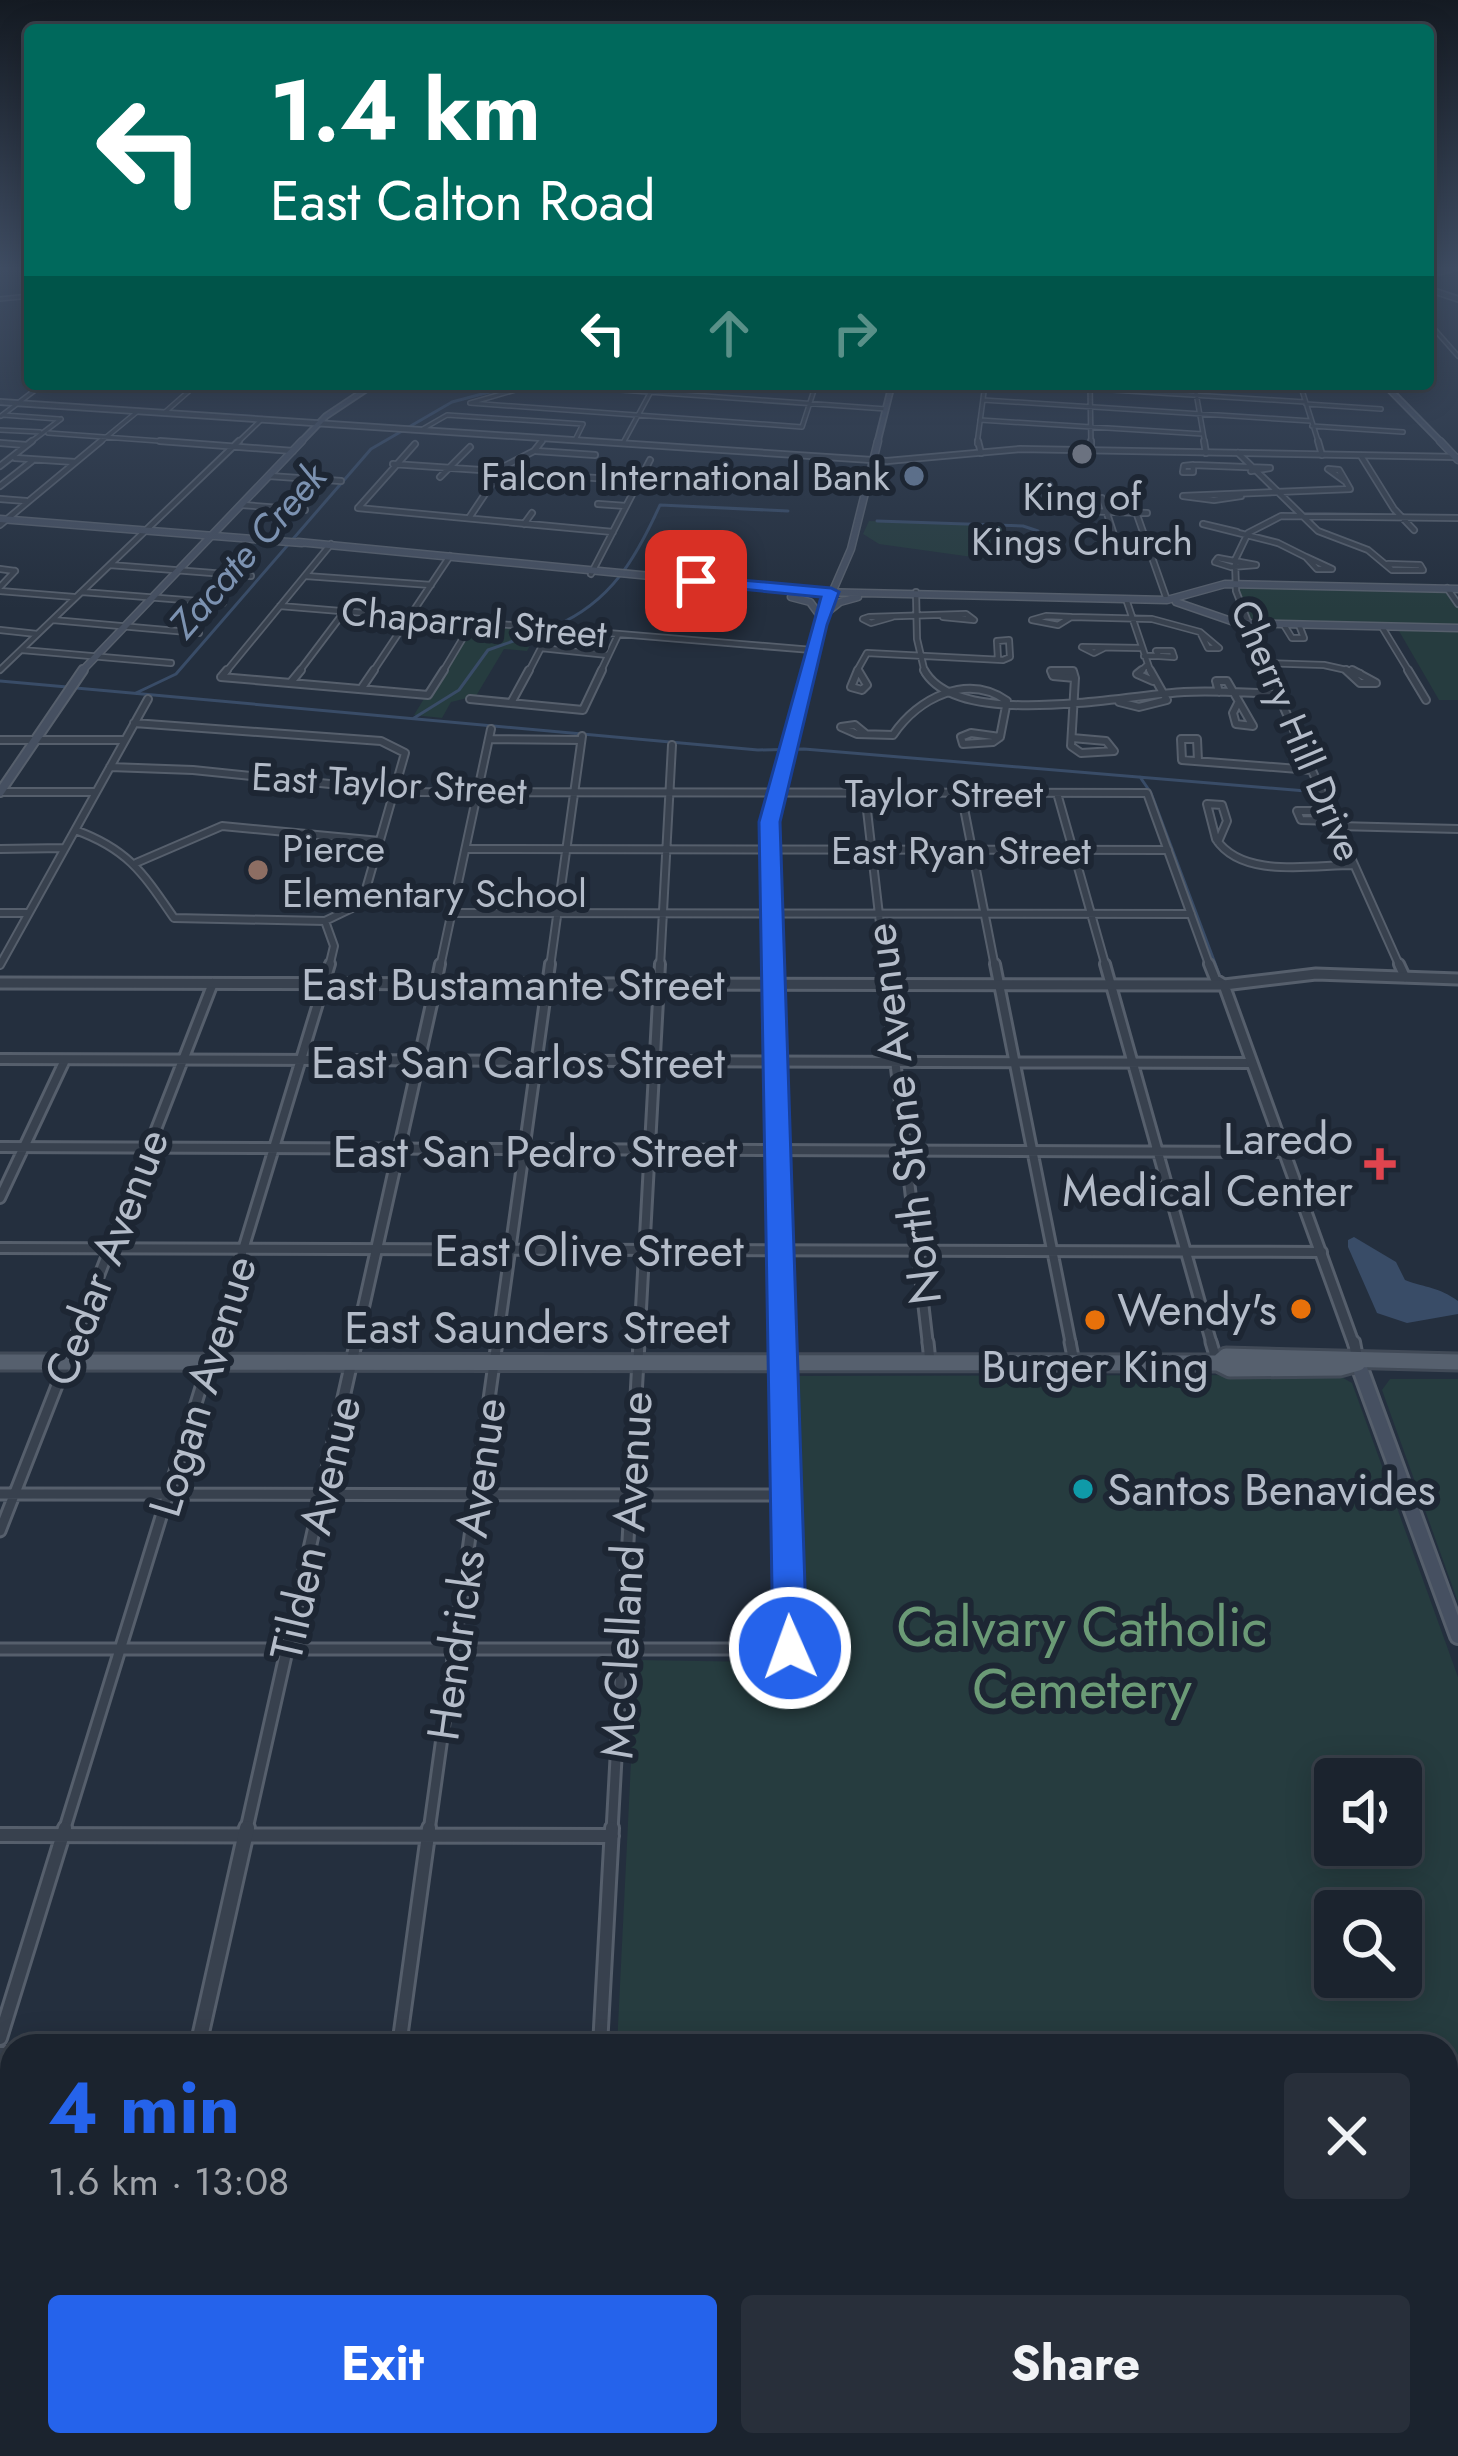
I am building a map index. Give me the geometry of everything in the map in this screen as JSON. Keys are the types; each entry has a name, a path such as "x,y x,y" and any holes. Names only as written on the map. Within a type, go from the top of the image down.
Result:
{"main road":[{"path":"0,792 68,687 320,423 366,390"},
{"path":"786,1363 770,850 776,793 821,617 851,549 891,390"},
{"path":"1390,390 1457,458"},
{"path":"2,521 286,541 830,595 879,592 1189,601 1207,613 1246,624 1458,628"},
{"path":"800,591 817,589 839,575"},
{"path":"839,575 850,587 879,592"},
{"path":"1189,601 1200,591 1235,584 1458,589"},
{"path":"739,587 810,602 821,617"},
{"path":"781,594 916,594"},
{"path":"821,617 840,602 860,597"},
{"name":"East Saunders Street","path":"0,1362 1218,1363 1230,1369 1458,1362"},
{"path":"1358,1363 1458,1636"}],"street":[{"path":"1,416 35,390"},
{"path":"164,413 190,390"},
{"path":"516,390 470,403 802,427 814,390"},
{"path":"605,390 886,409"},
{"path":"622,443 652,390"},
{"path":"981,453 984,390"},
{"path":"1090,390 1091,451"},
{"path":"1137,390 1381,409"},
{"path":"1195,390 1206,453"},
{"path":"1302,390 1322,455"},
{"path":"983,400 1403,431"},
{"path":"0,402 873,460 1091,451 1457,458"},
{"path":"2,521 138,411"},
{"path":"421,430 447,415 583,424 575,440"},
{"path":"0,466 61,419 1,416"},
{"path":"0,670 262,419"},
{"path":"980,420 1203,434"},
{"path":"0,430 293,451"},
{"path":"469,518 500,472 534,451 544,438"},
{"path":"0,443 28,445"},
{"path":"415,444 358,508 613,532"},
{"path":"440,477 470,447"},
{"path":"534,451 595,455"},
{"path":"1238,453 1315,530 1365,548 1392,570 1423,570 1420,565 1388,564"},
{"path":"1361,456 1410,530 1421,535"},
{"path":"0,458 76,462"},
{"path":"0,486 34,459"},
{"path":"592,572 650,460"},
{"path":"393,464 639,481"},
{"path":"1193,464 1248,468"},
{"path":"269,476 341,481"},
{"path":"548,486 554,476"},
{"path":"1241,496 1183,496 1214,500 1350,489 1346,482"},
{"path":"1102,498 1116,541 1151,554"},
{"path":"0,499 28,501"},
{"path":"412,513 420,503"},
{"path":"598,504 626,506"},
{"path":"242,506 305,511"},
{"path":"1081,511 1147,513"},
{"path":"1136,512 1167,600"},
{"path":"524,524 532,513"},
{"path":"1300,514 1458,518"},
{"name":"Cherry Hill Drive","path":"1300,514 1264,522 1231,567 1246,624 1405,977"},
{"path":"1237,532 1305,555"},
{"path":"329,545 221,677 428,695 472,622"},
{"path":"361,689 449,558"},
{"path":"1234,558 1256,565 1231,567 1214,559 1234,558"},
{"path":"109,565 250,577"},
{"path":"0,569 15,572 0,589"},
{"path":"304,576 431,585"},
{"path":"1448,588 1458,604"},
{"path":"0,589 223,603"},
{"path":"916,594 926,677 948,693"},
{"path":"1126,599 1147,665 1167,693 1278,694"},
{"name":"Chaparral Street","path":"280,606 812,650"},
{"path":"291,682 344,611"},
{"path":"1071,617 1058,625 1033,620 1038,616 1071,617 1174,622 1200,631"},
{"path":"892,617 944,617"},
{"path":"52,620 199,633"},
{"path":"1284,625 1292,638 1304,638 1299,625"},
{"path":"1382,627 1426,700"},
{"path":"0,631 38,634"},
{"path":"470,699 583,710 618,634"},
{"path":"511,704 541,648 609,655"},
{"path":"1104,648 1142,648"},
{"path":"20,650 171,663"},
{"path":"858,669 864,655 872,652 998,659"},
{"path":"1144,656 1159,657"},
{"path":"1264,664 1346,670"},
{"path":"1147,665 1137,674 1156,682"},
{"path":"1072,738 1106,741 1114,751 1081,753 1071,746 1075,678"},
{"path":"1219,692 1216,680 1224,679 1238,703"},
{"path":"866,734 893,735 906,716 948,693 980,688 1007,701 1150,706 1164,702 1167,693"},
{"path":"0,965 148,699"},
{"path":"1000,736 1007,701"},
{"path":"75,830 103,840 136,862 174,918 325,921 361,901 405,753 381,741 134,723"},
{"name":"Tilden Avenue","path":"200,2034 491,729"},
{"path":"971,734 1000,736 971,746 962,741 971,734"},
{"name":"Hendricks Avenue","path":"401,2034 581,738 489,740"},
{"path":"1198,761 1197,740 1181,739 1182,760 1312,770"},
{"path":"0,740 125,740"},
{"name":"McClelland Avenue","path":"601,2034 672,745"},
{"name":"East Taylor Street","path":"110,767 193,770 394,791 669,793"},
{"path":"0,792 96,792"},
{"name":"Taylor Street","path":"669,793 1147,793 1168,850"},
{"name":"North Stone Avenue","path":"865,793 931,1363"},
{"path":"961,793 1075,1363"},
{"path":"1057,793 1218,1363"},
{"path":"1218,842 1227,821 1222,805 1207,804 1218,842 1236,859 1258,864 1354,865"},
{"path":"1330,812 1297,811 1301,820 1336,824 1458,829"},
{"path":"136,862 222,826 380,841"},
{"path":"0,849 65,848"},
{"name":"East Ryan Street","path":"466,849 1168,850"},
{"path":"1168,850 1215,979 1224,985 1253,1063 1358,1363"},
{"path":"0,913 28,913"},
{"path":"452,913 1191,914"},
{"name":"Logan Avenue","path":"1,2034 325,984 334,946 325,921"},
{"name":"East Bustamante Street","path":"0,983 1224,985 1294,975 1458,979"},
{"name":"Cedar Avenue","path":"0,1531 212,983"},
{"name":"East San Carlos Street","path":"0,1059 1253,1063"},
{"path":"0,1198 65,1060"},
{"name":"East San Pedro Street","path":"0,1147 1285,1152"},
{"name":"East Olive Street","path":"0,1248 1322,1252"},
{"path":"0,1649 790,1648 786,1363"},
{"path":"0,1494 786,1495"},
{"path":"0,1835 612,1836"}],"green space":[{"path":"869,521 1004,524 1001,561 879,544 863,534"},
{"path":"1237,586 1443,590 1458,608 1458,627 1251,621"},
{"path":"474,626 549,631 535,636 527,651 504,649 476,696 451,702 442,718 414,715 425,697 432,695"},
{"path":"1458,630 1458,700 1439,700 1399,631"},
{"name":"Calvary Catholic Cemetery","path":"1338,1375 1352,1383 1458,1677 1458,2034 618,2034 636,1660 770,1662 771,1669 803,1668 794,1376"},
{"path":"1390,1379 1458,1379 1458,1602 1382,1390"}],"water":[{"path":"1354,1237 1396,1262 1405,1280 1458,1301 1458,1314 1407,1323 1377,1313 1348,1247 1348,1240"}],"waterway":[{"name":"Zacate Creek","path":"136,693 176,674 371,449 452,402 497,390"},
{"path":"555,626 607,591 641,543 660,505 788,511"},
{"path":"877,521 1023,526 1038,531"},
{"path":"414,718 459,690 488,650 542,631"},
{"name":"Zacate Creek","path":"0,681 67,687"},
{"path":"76,688 758,750 804,749 1140,777"},
{"path":"1140,777 1306,791"},
{"path":"1140,777 1151,793 1219,974"}],"place":[{"name":"King of Kings Church","path":"1082,454"},
{"name":"Falcon International Bank","path":"914,476"},
{"name":"Pierce Elementary School","path":"258,870"},
{"name":"Laredo Medical Center","path":"1380,1164"},
{"name":"Wendy's","path":"1301,1309"},
{"name":"Burger King","path":"1095,1320"},
{"name":"Santos Benavides","path":"1083,1489"}],"route":[{"path":"696,581 831,592 818,625 770,822 790,1648"}]}
